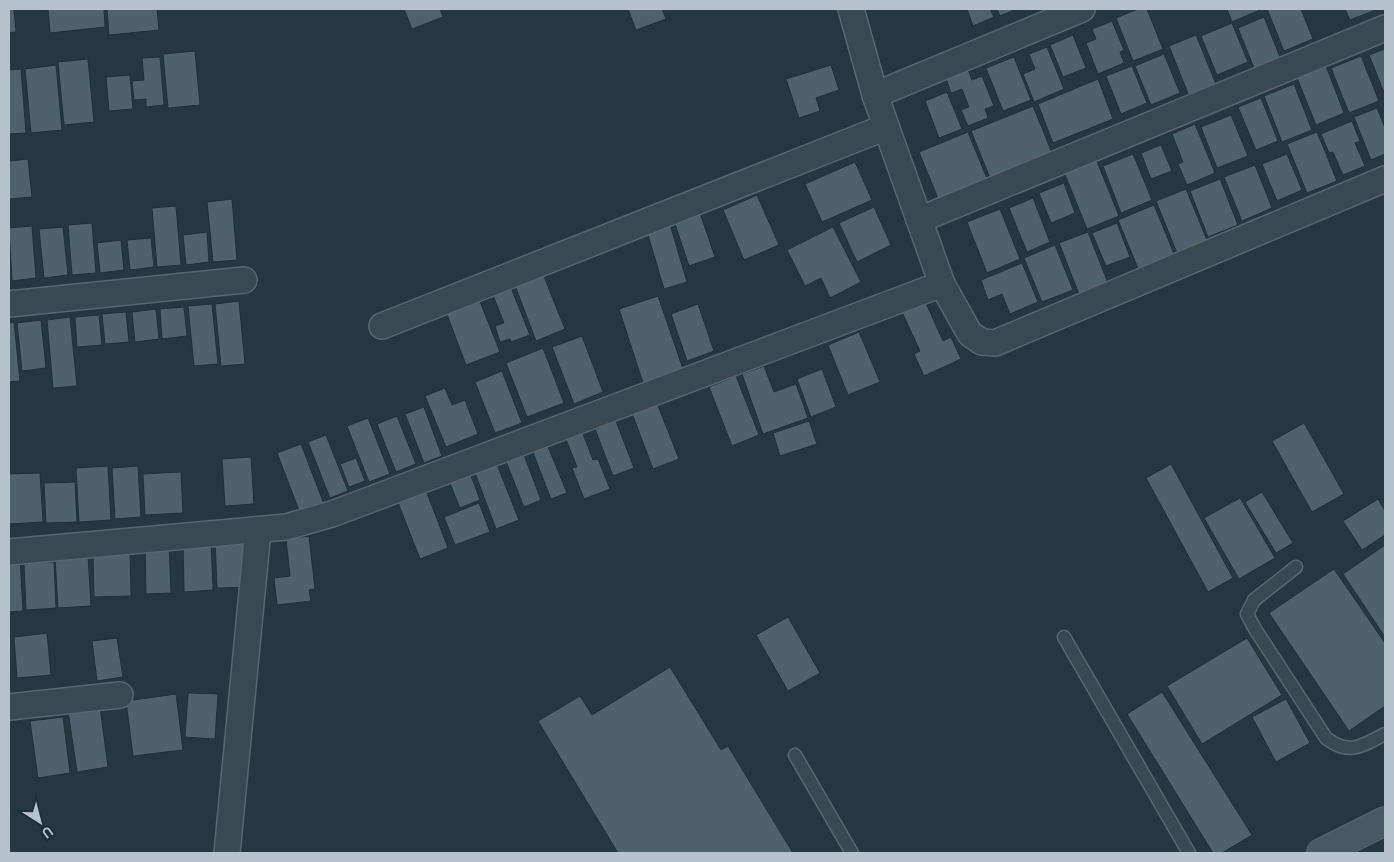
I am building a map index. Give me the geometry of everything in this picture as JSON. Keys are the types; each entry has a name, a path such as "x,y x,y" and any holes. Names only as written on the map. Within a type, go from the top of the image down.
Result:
{"street":[{"path":"852,9 875,95 942,284 970,334 982,342 995,343 1385,180"},
{"path":"875,95 1082,9"},
{"path":"919,220 1385,28"},
{"path":"382,326 886,127"},
{"path":"9,304 244,280"},
{"path":"9,552 286,527 332,514 942,284"},
{"path":"227,853 258,530"},
{"path":"9,708 120,695"},
{"path":"1321,853 1385,821"}],"lane":[{"path":"1296,567 1254,600 1247,614 1326,738 1336,746 1348,748 1359,747 1385,734"},
{"path":"1064,637 1189,853"},
{"path":"795,755 852,853"}],"building":[{"path":"9,9 14,9 16,32 9,33"},
{"path":"48,9 104,9 105,27 50,33"},
{"path":"107,9 157,9 159,30 109,35"},
{"path":"404,9 440,9 443,17 412,29"},
{"path":"628,9 662,9 666,19 636,30"},
{"path":"967,9 990,9 994,17 973,26"},
{"path":"997,9 1017,9 1000,16"},
{"path":"1138,9 1147,9 1163,49 1133,61 1116,18"},
{"path":"1227,9 1262,9 1232,22"},
{"path":"1267,9 1301,9 1313,39 1284,51"},
{"path":"1345,9 1378,9 1350,20"},
{"path":"1264,17 1280,57 1254,68 1238,28"},
{"path":"1112,21 1124,50 1120,52 1124,63 1098,74 1086,43 1096,39 1092,29"},
{"path":"1232,23 1248,62 1217,75 1201,36"},
{"path":"1073,35 1086,68 1063,77 1050,45"},
{"path":"1196,35 1216,84 1189,96 1169,46"},
{"path":"1047,47 1064,89 1034,102 1023,74 1035,69 1029,54"},
{"path":"1385,49 1385,95 1369,55"},
{"path":"195,51 200,105 168,108 163,54"},
{"path":"1164,54 1180,93 1151,105 1135,66"},
{"path":"1361,56 1379,101 1349,113 1331,68"},
{"path":"160,57 164,105 146,107 146,99 134,100 132,81 144,80 142,58"},
{"path":"1014,57 1031,100 1003,111 986,68"},
{"path":"88,59 94,122 64,125 58,62"},
{"path":"56,65 62,130 31,133 25,69"},
{"path":"831,65 839,90 816,98 820,111 799,118 786,79"},
{"path":"1132,66 1147,103 1121,114 1106,76"},
{"path":"1326,66 1344,113 1316,125 1297,78"},
{"path":"967,67 972,80 982,76 994,106 985,109 988,118 968,126 961,110 969,107 962,89 951,93 945,76"},
{"path":"21,69 26,133 9,134 9,70"},
{"path":"130,75 133,109 109,111 106,77"},
{"path":"1098,79 1113,119 1053,143 1038,104"},
{"path":"1294,84 1312,130 1282,142 1264,96"},
{"path":"947,92 962,129 939,138 925,101"},
{"path":"1261,98 1278,141 1256,150 1238,107"},
{"path":"1033,106 1054,158 992,183 971,131"},
{"path":"1377,108 1385,128 1385,154 1371,160 1354,117"},
{"path":"1231,115 1248,156 1217,168 1201,127"},
{"path":"1352,121 1360,141 1355,143 1365,166 1343,175 1333,152 1329,153 1321,134"},
{"path":"1195,124 1215,173 1187,185 1178,164 1183,162 1172,134"},
{"path":"968,132 990,186 941,206 919,152"},
{"path":"1317,132 1337,181 1307,193 1287,144"},
{"path":"1161,145 1172,171 1151,179 1141,153"},
{"path":"9,147 10,161 28,159 32,197 9,199"},
{"path":"1133,154 1152,200 1121,213 1103,166"},
{"path":"1287,154 1302,190 1277,201 1262,164"},
{"path":"1096,159 1119,216 1087,229 1064,172"},
{"path":"855,162 872,200 822,222 805,184"},
{"path":"1255,165 1272,208 1242,221 1224,177"},
{"path":"1220,179 1238,225 1208,237 1190,191"},
{"path":"1064,183 1075,213 1051,223 1039,193"},
{"path":"1186,189 1207,240 1177,253 1156,201"},
{"path":"757,195 779,245 744,260 723,210"},
{"path":"1033,198 1050,242 1027,252 1009,208"},
{"path":"232,199 237,260 213,262 207,202"},
{"path":"1154,205 1175,256 1139,271 1118,220"},
{"path":"176,206 181,265 157,267 152,208"},
{"path":"874,207 891,245 857,262 839,223"},
{"path":"1000,209 1020,259 987,273 967,222"},
{"path":"700,213 715,257 689,266 674,221"},
{"path":"669,221 687,282 664,289 646,228"},
{"path":"92,223 96,273 72,275 68,225"},
{"path":"1117,223 1130,257 1106,266 1092,233"},
{"path":"32,226 36,278 12,281 9,228"},
{"path":"63,227 68,275 44,278 39,229"},
{"path":"833,227 861,282 830,298 821,278 805,286 787,250"},
{"path":"207,232 209,262 186,265 183,235"},
{"path":"1088,232 1108,283 1079,294 1059,243"},
{"path":"151,238 154,267 130,270 127,240"},
{"path":"121,240 124,270 100,273 97,243"},
{"path":"1055,245 1073,290 1042,302 1024,258"},
{"path":"1022,263 1038,302 1010,314 1002,294 988,300 981,280"},
{"path":"541,269 565,329 536,341 513,280"},
{"path":"509,283 530,335 511,342 510,339 500,342 495,326 504,323 491,290"},
{"path":"658,296 683,369 643,383 619,309"},
{"path":"479,299 500,352 466,365 446,312"},
{"path":"239,301 245,364 221,366 215,304"},
{"path":"925,301 943,341 951,337 961,359 924,376 914,354 920,351 902,312"},
{"path":"212,304 218,364 194,366 188,306"},
{"path":"698,304 714,351 687,361 671,314"},
{"path":"184,307 187,336 162,339 160,309"},
{"path":"156,309 159,339 135,342 132,312"},
{"path":"126,312 129,342 105,344 102,314"},
{"path":"99,315 102,345 77,347 75,317"},
{"path":"70,317 77,386 53,388 47,320"},
{"path":"41,320 46,368 22,371 17,323"},
{"path":"14,322 20,381 9,382 9,323"},
{"path":"859,332 880,382 848,395 828,345"},
{"path":"582,336 603,392 574,404 552,347"},
{"path":"543,348 564,403 527,417 506,363"},
{"path":"764,366 774,392 796,384 808,418 763,434 742,374"},
{"path":"822,369 836,407 811,417 797,379"},
{"path":"502,371 522,423 495,433 475,382"},
{"path":"736,376 759,435 732,446 709,387"},
{"path":"445,388 452,405 465,400 478,434 446,447 425,396"},
{"path":"655,398 679,459 653,469 630,408"},
{"path":"424,407 442,456 424,463 405,414"},
{"path":"397,416 416,464 396,472 377,424"},
{"path":"368,418 390,474 369,482 347,426"},
{"path":"616,421 634,468 613,476 595,429"},
{"path":"809,421 817,444 780,456 773,433"},
{"path":"1304,423 1344,494 1312,512 1272,441"},
{"path":"580,426 593,460 598,459 610,489 584,499 572,468 577,467 563,432"},
{"path":"326,435 348,491 330,498 308,442"},
{"path":"301,444 324,504 300,513 277,453"},
{"path":"547,444 567,493 551,499 532,450"},
{"path":"521,447 541,500 524,507 503,454"},
{"path":"251,457 254,504 225,506 222,459"},
{"path":"494,457 519,520 496,529 472,465"},
{"path":"356,458 365,481 349,487 340,464"},
{"path":"1171,464 1233,578 1208,592 1146,478"},
{"path":"108,466 111,520 79,522 76,468"},
{"path":"138,466 141,517 115,519 112,468"},
{"path":"468,468 480,500 460,508 447,476"},
{"path":"181,472 183,513 145,515 143,474"},
{"path":"40,473 43,522 9,524 9,474"},
{"path":"75,482 77,522 46,523 44,483"},
{"path":"424,485 448,548 420,559 395,495"},
{"path":"1262,492 1293,543 1276,553 1245,502"},
{"path":"1240,498 1275,558 1239,579 1204,518"},
{"path":"1378,499 1385,511 1385,535 1362,550 1343,521"},
{"path":"479,503 490,532 455,545 444,517"},
{"path":"309,536 315,589 309,590 311,601 277,605 274,578 290,576 286,539"},
{"path":"249,538 250,587 217,588 215,539"},
{"path":"211,539 213,590 184,592 183,540"},
{"path":"145,543 169,543 171,593 146,594"},
{"path":"1385,545 1385,637 1343,574"},
{"path":"130,551 131,596 94,597 93,552"},
{"path":"48,553 48,562 54,562 56,608 26,610 24,564 33,563 32,554"},
{"path":"88,555 91,606 58,608 55,557"},
{"path":"9,556 20,556 23,611 9,612"},
{"path":"1334,569 1385,643 1385,706 1349,731 1269,613"},
{"path":"788,617 820,673 788,691 756,635"},
{"path":"47,633 51,675 17,678 14,637"},
{"path":"117,638 123,677 97,681 92,641"},
{"path":"1247,638 1282,695 1202,744 1167,686"},
{"path":"670,667 721,750 728,746 793,853 618,853 538,721 580,696 592,715"},
{"path":"1162,692 1252,835 1222,853 1213,853 1127,714"},
{"path":"188,693 218,694 215,739 185,737"},
{"path":"176,694 183,750 133,756 126,701"},
{"path":"99,699 108,767 77,772 67,704"},
{"path":"1286,699 1310,743 1276,762 1252,717"},
{"path":"63,717 70,773 38,778 30,721"}]}
